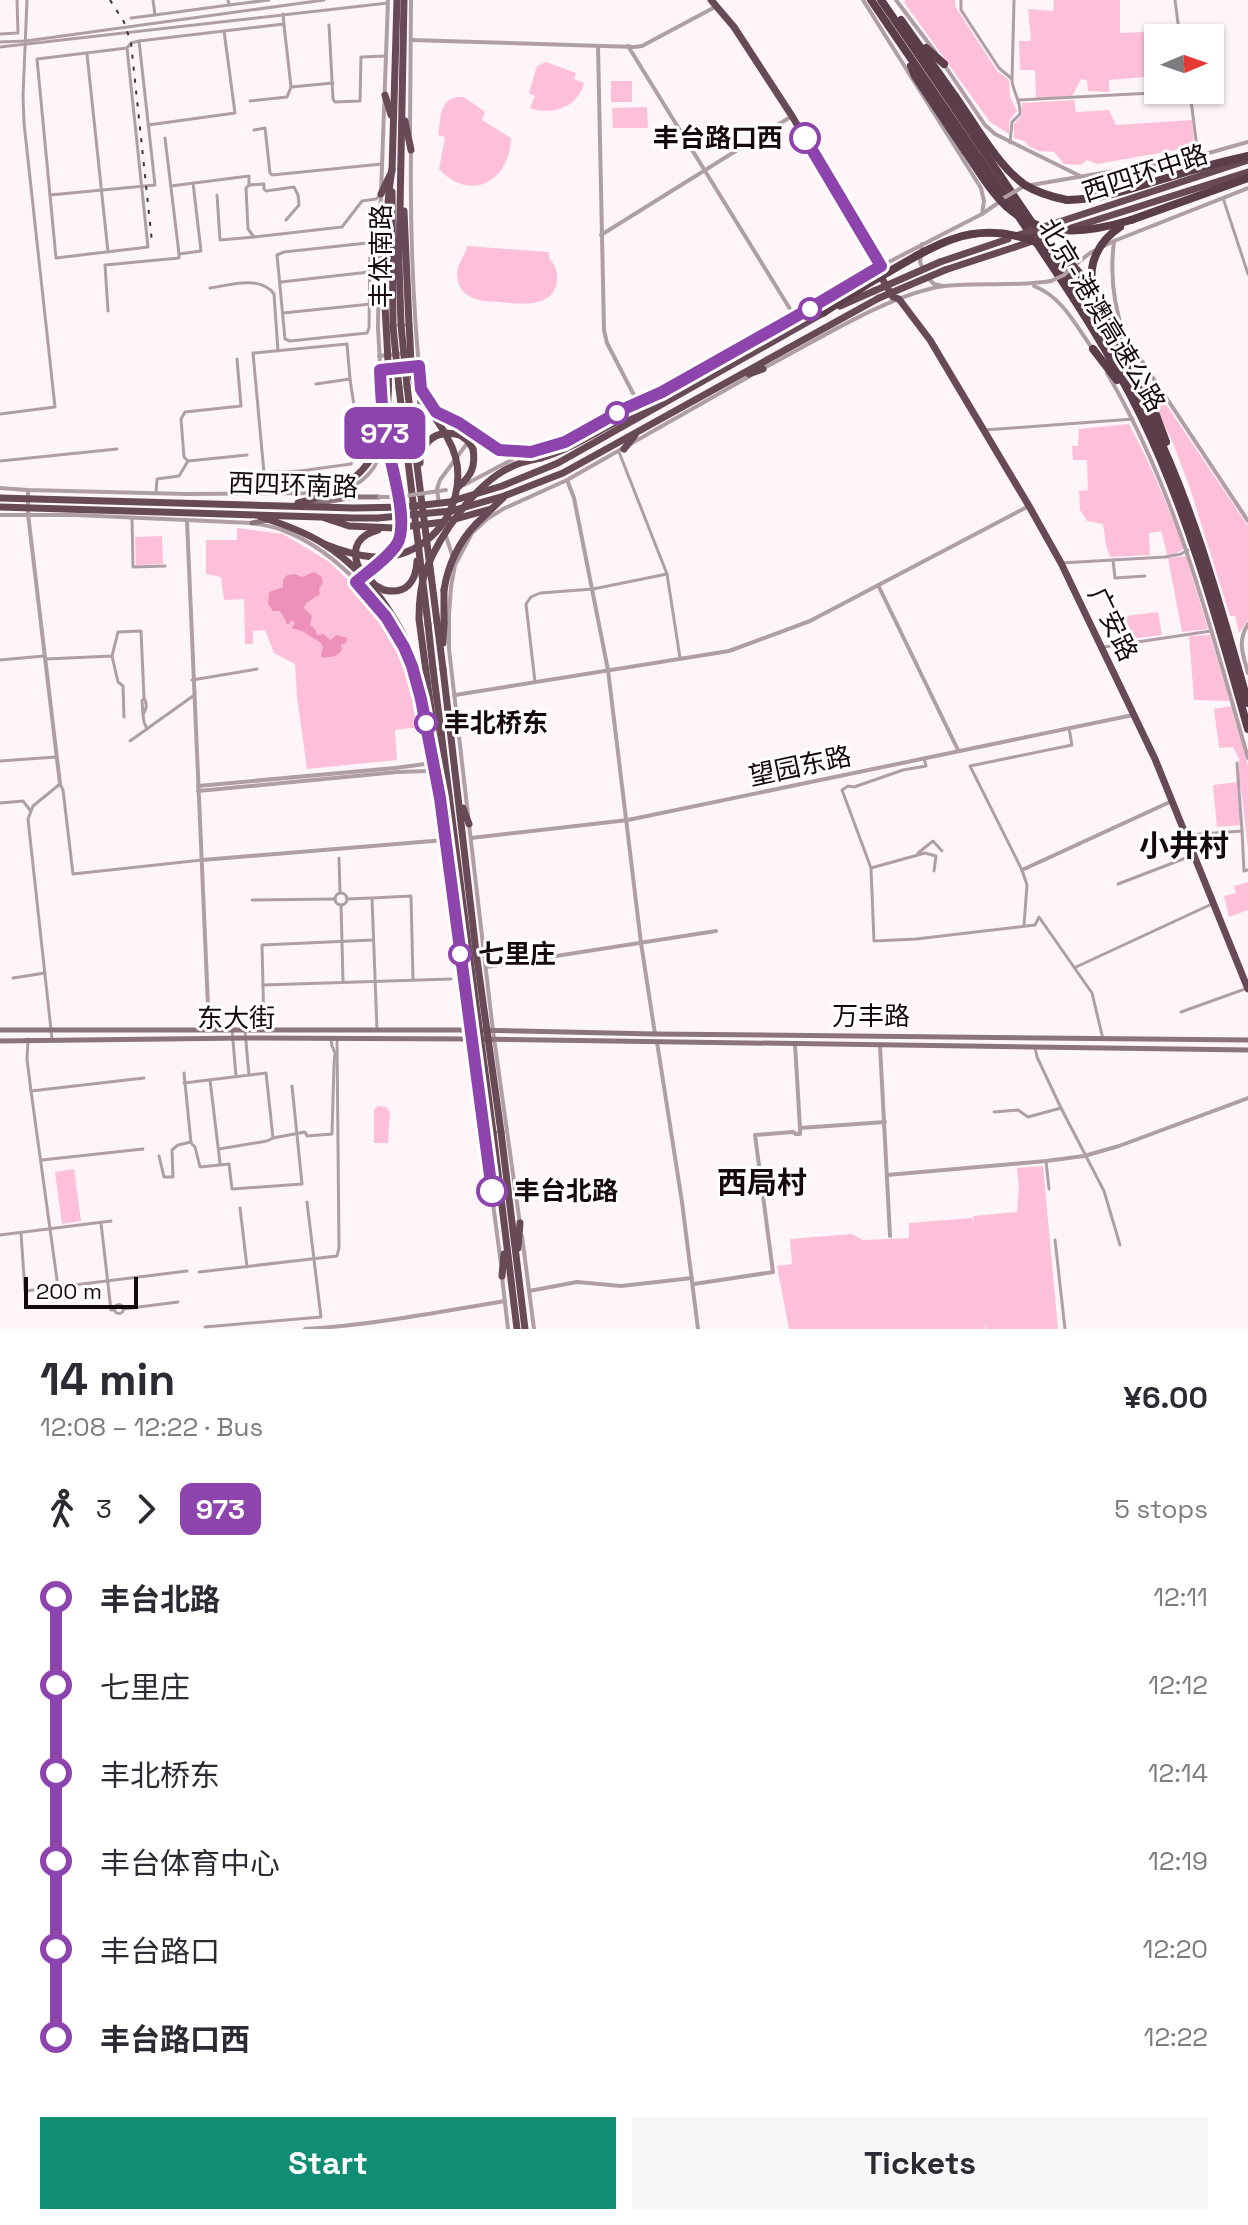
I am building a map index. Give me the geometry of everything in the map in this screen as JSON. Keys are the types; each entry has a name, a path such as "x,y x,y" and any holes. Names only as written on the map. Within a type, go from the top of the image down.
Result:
{"highway":[{"name":"北京-港澳高速公路","path":"871,0 1109,355 1137,417 1161,458 1199,557 1248,729"},
{"name":"北京-港澳高速公路","path":"881,0 1115,351 1150,419 1191,515 1248,703"},
{"path":"887,0 1005,166 1026,185 1047,196 1067,200 1105,197 1201,167 1248,158"},
{"name":"丰体南路","path":"391,1 391,242 401,325"},
{"name":"丰体南路","path":"406,2 401,150 401,325 403,387 418,510"},
{"name":"广安路","path":"714,3 734,27 792,116 881,266 880,275 893,297 899,299 930,340 1061,563 1173,801 1244,972 1248,989"},
{"path":"913,37 944,64"},
{"path":"903,47 915,76 993,191 1007,207 1041,227 1082,232 1103,229 1248,175"},
{"path":"385,95 393,125"},
{"path":"403,110 411,150"},
{"name":"西四环中路","path":"875,290 940,262 1248,158"},
{"path":"381,194 392,169"},
{"path":"288,505 322,497 350,482 375,451 385,427 390,395 384,261 392,169"},
{"name":"西四环中路","path":"875,290 1248,175"},
{"path":"1096,297 1091,280 1099,246 1110,233 1131,220"},
{"path":"823,313 875,290 940,244 990,233 1012,234 1036,242 1069,263 1096,297 1156,415 1191,515"},
{"name":"西四环南路","path":"0,507 252,519 378,518 504,496 563,473 731,379 875,290"},
{"name":"西四环南路","path":"0,498 377,508 450,506 558,463 823,313"},
{"path":"252,519 284,524 324,544 360,557 375,558 413,550 432,536 448,516 458,474 456,457 451,442 417,388 401,325"},
{"path":"710,377 745,346"},
{"path":"1093,349 1111,371 1137,417"},
{"path":"731,379 763,369"},
{"name":"丰体南路","path":"403,387 419,486 418,510"},
{"path":"419,486 421,389"},
{"path":"662,392 687,390"},
{"path":"450,807 435,739 419,619 419,601 426,569 458,516 481,487 511,467 566,449 619,419 663,404"},
{"path":"622,450 639,430"},
{"path":"420,455 424,445 437,435 449,432 468,441 473,449 473,471 458,487"},
{"path":"436,623 451,562 458,548 476,524 504,496"},
{"path":"323,517 349,526 394,528 452,520 491,509"},
{"path":"384,528 368,532 361,538 355,550 358,566 375,585 384,590 403,590 414,580 416,570 418,510"},
{"path":"418,510 436,623 450,807 525,1329"},
{"path":"418,539 436,623 438,669 467,872 472,952"},
{"path":"324,544 377,594 402,632 419,672 435,739"},
{"path":"458,795 469,824"},
{"path":"467,872 473,857"},
{"path":"457,860 457,926"},
{"path":"497,1132 505,1236 517,1329"},
{"path":"516,1266 520,1223"},
{"path":"502,1276 505,1236"}],"main road":[{"name":"西四环南路","path":"0,498 310,505 354,497 379,497"},
{"name":"西四环南路","path":"0,507 187,512 252,519 323,517"},
{"name":"东大街","path":"0,1030 493,1031"},
{"name":"万丰路","path":"493,1031 1248,1040"},
{"path":"1001,1048 1038,1045 1041,1041 1039,1037"},
{"name":"东大街","path":"0,1041 233,1038 495,1040"},
{"path":"1068,1048 1067,1042 1103,1039"},
{"name":"万丰路","path":"495,1040 1248,1050"}],"street":[{"path":"0,34 18,33 17,0"},
{"path":"0,414 55,407 24,123 27,0"},
{"path":"153,0 155,15"},
{"path":"131,18 228,2 269,0"},
{"path":"26,43 324,0"},
{"path":"863,0 981,188 984,201 982,214"},
{"path":"896,0 985,125 1010,143 1080,176"},
{"path":"961,0 961,10 999,68 1012,80"},
{"path":"1010,143 1012,122 1020,114 1012,80 1014,0"},
{"path":"1175,0 1178,24"},
{"path":"0,45 391,1"},
{"name":"丰体南路","path":"356,582 391,550 401,532 397,486 386,439 379,356 378,271 391,1"},
{"name":"丰体南路","path":"406,2 411,40 410,199 421,389"},
{"path":"411,40 642,46 714,3"},
{"path":"250,101 289,96 291,87 283,14"},
{"path":"127,48 148,247 56,258 37,59 127,48 139,41 284,24"},
{"path":"329,25 335,102 360,101 361,57 386,56"},
{"path":"148,125 235,113 224,31"},
{"path":"50,195 155,185 139,41"},
{"path":"331,44 338,44"},
{"path":"598,46 605,337 638,403"},
{"path":"628,46 795,317"},
{"path":"87,54 108,252"},
{"path":"291,87 333,83"},
{"path":"1019,100 1144,93"},
{"path":"1192,104 1198,156"},
{"path":"601,235 792,116"},
{"path":"254,130 265,128 272,175 382,164"},
{"path":"108,311 105,265 179,258 165,138"},
{"name":"西四环中路","path":"1021,188 1198,156 1248,142"},
{"path":"171,186 249,176 245,191 248,229 254,237"},
{"path":"179,254 201,251 193,183"},
{"path":"249,185 264,184 266,191 294,187 299,205 286,220"},
{"name":"西四环南路","path":"379,497 458,487 503,463 565,442 745,346 881,266 982,214 1021,188"},
{"name":"西四环中路","path":"1031,285 1064,275 1090,253 1114,241 1248,188"},
{"path":"217,195 220,240 342,227 362,201 376,199 381,194"},
{"path":"1223,198 1248,274"},
{"path":"1114,241 1111,264 1115,305 1124,334 1248,521"},
{"path":"367,243 370,246 370,272 371,304 367,333 285,339 277,255 367,243"},
{"path":"922,244 920,262 925,275 934,284 1031,285 1049,293 1062,305 1093,349"},
{"path":"281,282 378,271"},
{"path":"210,288 256,283 269,287 274,294 278,351"},
{"path":"534,1329 493,1031 449,649 451,587 455,565 472,533 503,509 567,480 763,369 899,299 945,286"},
{"path":"283,313 371,304"},
{"path":"347,344 357,440 351,464 264,473 253,353 278,351 347,344"},
{"path":"379,356 418,352"},
{"path":"188,461 184,457 182,415 185,412 241,406 237,359"},
{"path":"380,370 419,366"},
{"path":"316,384 350,379"},
{"path":"421,389 436,412 499,450 531,452"},
{"path":"984,431 1137,417 1188,550 1248,758"},
{"path":"455,565 444,529 437,489 440,480 474,434"},
{"path":"282,494 344,490 355,485 374,468 386,439"},
{"path":"0,461 117,449"},
{"path":"622,450 667,574 680,660"},
{"path":"188,461 247,455"},
{"path":"156,493 157,479 179,476 188,461"},
{"path":"292,494 295,478 300,471"},
{"path":"567,480 574,498 608,670 641,943 698,1329"},
{"name":"西四环南路","path":"0,488 282,494 310,505"},
{"path":"28,490 60,784 73,874 445,840"},
{"path":"186,494 209,1029"},
{"path":"455,695 729,651 796,627 1029,506"},
{"name":"西四环南路","path":"0,515 28,510 187,521 252,519 292,533 332,558 356,582"},
{"path":"132,518 133,567 165,566"},
{"path":"1061,563 1165,557 1188,550"},
{"path":"1113,560 1115,578 1145,576"},
{"path":"535,682 526,604 531,597 540,593 593,589 667,574"},
{"path":"356,582 386,617 404,647 421,699 457,926 508,1329"},
{"path":"878,585 958,750"},
{"path":"1248,624 1241,644 1248,673"},
{"path":"124,717 123,686 118,682 112,656 118,632 141,631 146,711 143,714 147,729"},
{"path":"1101,647 1211,631"},
{"path":"404,647 449,642"},
{"path":"412,666 422,652 449,649"},
{"path":"0,660 112,656"},
{"path":"192,680 257,669"},
{"path":"130,741 193,696"},
{"name":"望园东路","path":"471,838 628,820 1135,715"},
{"path":"1023,926 1027,885 970,766 1072,745 1069,728"},
{"path":"0,761 58,756"},
{"path":"924,758 926,766 903,770 842,790 871,868 874,941 1035,925 1039,917 1092,993 1103,1039"},
{"path":"198,788 433,763"},
{"path":"1237,763 1244,871 1248,870"},
{"path":"198,788 397,772 429,771 435,774"},
{"path":"52,1039 28,819 36,803 60,784"},
{"path":"0,803 23,801 30,810"},
{"path":"1022,870 1173,801"},
{"path":"1187,835 1242,831"},
{"path":"915,856 933,841 942,851"},
{"path":"871,868 925,853 936,856 934,871"},
{"path":"1118,884 1194,855"},
{"path":"252,900 335,899 340,893 339,858"},
{"path":"340,893 347,899"},
{"path":"347,899 411,896 413,980"},
{"path":"372,898 377,1030"},
{"path":"335,899 341,905"},
{"path":"341,905 347,899"},
{"path":"1074,968 1214,903"},
{"path":"341,905 343,982"},
{"path":"486,967 716,931"},
{"path":"264,1029 262,945 373,940"},
{"path":"13,978 45,973"},
{"path":"263,985 451,979"},
{"path":"464,985 469,994 477,999 489,992"},
{"path":"1181,1012 1248,989"},
{"path":"232,1029 236,1076"},
{"path":"245,1029 249,1075"},
{"path":"219,1149 305,1132 307,1136 332,1134 334,1038"},
{"path":"199,1272 337,1256 334,1038"},
{"path":"28,1039 27,1059 58,1287"},
{"path":"529,1291 577,1282 621,1286 773,1272 755,1135 800,1134 795,1044"},
{"path":"880,1046 890,1236"},
{"path":"1035,1048 1084,1156 1104,1191 1120,1245"},
{"path":"184,1073 191,1142 200,1167 229,1164 232,1189 302,1184 292,1086"},
{"path":"184,1083 266,1073 273,1138"},
{"path":"31,1091 144,1078"},
{"path":"210,1080 221,1165"},
{"path":"887,1175 1084,1156 1248,1098"},
{"path":"994,1112 1018,1110 1028,1117 1061,1108"},
{"path":"800,1128 885,1122"},
{"path":"159,1156 164,1177 173,1177 172,1150 191,1142"},
{"path":"42,1160 143,1149"},
{"path":"1046,1161 1049,1189"},
{"path":"205,1327 321,1317 307,1202"},
{"path":"240,1208 247,1267"},
{"path":"0,1235 111,1221"},
{"path":"101,1223 111,1310 119,1305 123,1309 178,1302"},
{"path":"21,1232 25,1291 187,1271"},
{"path":"1055,1240 1065,1329"},
{"path":"305,1329 362,1327 505,1301"}],"shaded area":[{"path":"955,0 955,6 997,71 1009,80 1010,97 1017,111 1009,121 1009,134 990,122 904,2"},
{"path":"1054,0 1120,0 1120,33 1144,32 1144,77 1109,80 1109,92 1088,91 1087,80 1081,79 1072,96 1036,98 1035,70 1020,70 1019,41 1031,41 1028,9 1053,11"},
{"path":"546,62 576,73 574,79 584,83 576,98 563,108 547,111 530,108 535,96 529,93 537,66"},
{"path":"611,81 632,81 632,102 611,102"},
{"path":"464,97 485,112 482,120 511,138 504,166 486,183 475,186 463,185 439,169 445,137 438,135 442,111 447,102"},
{"path":"1074,100 1076,112 1109,110 1116,125 1192,120 1193,147 1097,164 1087,160 1080,165 1064,164 1054,152 1039,151 1014,138 1014,124 1022,115 1022,103"},
{"path":"647,107 648,128 613,128 612,108"},
{"path":"467,246 549,252 557,274 554,290 543,300 525,304 472,298 462,290 457,276"},
{"path":"1130,351 1248,526 1248,620 1239,633 1235,616 1230,616 1173,443"},
{"path":"1129,424 1159,486 1184,549 1168,557 1161,531 1149,533 1150,555 1110,557 1103,524 1087,521 1080,510 1079,491 1088,490 1087,460 1073,460 1072,446 1078,446 1079,429"},
{"path":"237,528 283,534 328,561 363,594 395,641 411,684 419,727 395,730 397,760 307,769 295,664 274,653 265,630 253,631 253,644 245,644 244,599 224,600 221,577 206,574 206,540 237,540"},
{"path":"162,536 163,564 136,565 135,537"},
{"path":"1186,556 1208,629 1182,632 1168,558"},
{"path":"314,572 321,576 323,582 320,594 306,603 304,608 312,616 310,625 317,635 324,634 330,640 337,635 348,638 345,644 341,644 342,650 336,656 323,658 320,642 293,629 295,623 292,620 288,625 280,611 273,611 268,604 269,592 283,587 287,575 302,577"},
{"path":"1158,612 1162,635 1130,639 1126,616"},
{"path":"1210,635 1230,701 1194,700 1189,636"},
{"path":"1231,706 1248,765 1248,850 1239,788 1239,759 1233,747 1219,748 1214,709"},
{"path":"1237,782 1241,825 1217,827 1213,785"},
{"path":"1248,882 1248,910 1229,917 1224,896 1236,893 1234,886"},
{"path":"378,1106 386,1107 390,1112 388,1143 374,1143 374,1110"},
{"path":"1043,1166 1058,1329 987,1329 986,1324 985,1329 789,1329 777,1266 792,1264 790,1239 852,1234 863,1240 909,1238 909,1223 972,1218 974,1226 973,1216 1017,1212 1017,1168"},
{"path":"74,1169 81,1221 62,1224 55,1172"}],"railway":[{"path":"110,0 124,22 131,43 152,242"}],"bus line":[{"name":"973","path":"492,1191 440,798 421,699 404,647 386,617 356,582 391,550 401,532 397,486 386,439 380,370 419,366 421,389 436,412 506,452 531,452 565,442 662,392 881,266 805,138"}],"place":[{"name":"丰台路口西","path":"805,138"},
{"name":"丰北桥东","path":"426,723"},
{"name":"七里庄","path":"460,954"},
{"name":"丰台北路","path":"492,1191"}],"district":[{"name":"小井村","path":"1184,845"},
{"name":"西局村","path":"762,1182"}]}
